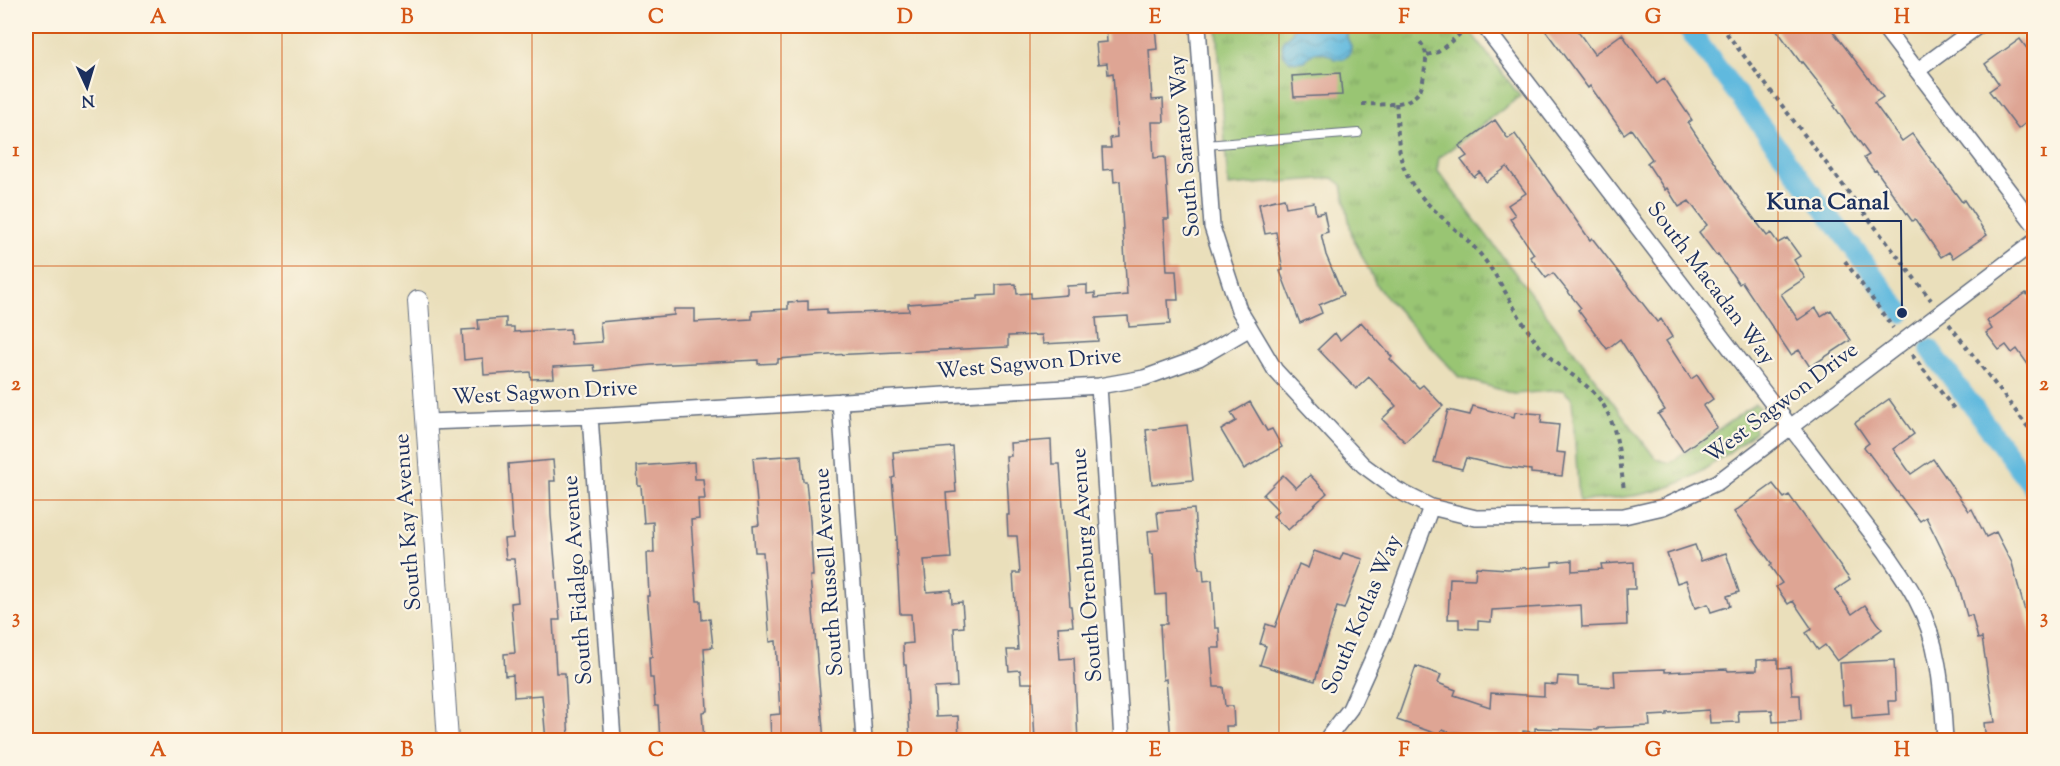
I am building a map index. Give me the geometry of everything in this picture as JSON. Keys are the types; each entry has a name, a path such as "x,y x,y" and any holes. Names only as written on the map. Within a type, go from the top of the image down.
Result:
{"street":[{"name":"South Saratov Way","path":"1198,26 1212,227 1239,310 1250,328"},
{"name":"South Macadan Way","path":"1484,26 1886,552 1917,600 1932,638 1941,678 1945,741"},
{"path":"1883,26 2034,225"},
{"path":"1918,70 1978,26"},
{"name":"West Sagwon Drive","path":"426,422 590,416 1099,386 1144,378 1199,358 1250,328 1275,370 1363,465 1397,490 1431,507 1476,518 1624,516 1663,507 1718,482 2034,242"},
{"name":"South Kay Avenue","path":"418,301 448,741"},
{"name":"South Orenburg Avenue","path":"1099,386 1122,741"},
{"name":"South Russell Avenue","path":"840,401 864,741"},
{"name":"South Fidalgo Avenue","path":"590,416 613,741"},
{"name":"South Kotlas Way","path":"1329,739 1350,709 1386,629 1431,507"}],"lane":[{"path":"1205,145 1358,133"}],"path":[{"path":"1721,26 1931,300"},
{"path":"1427,55 1438,52 1460,34"},
{"path":"1362,104 1396,103 1412,98 1420,90 1427,55 1419,41"},
{"path":"1396,103 1401,157 1409,180 1423,198 1484,258 1503,287 1524,327 1545,353 1590,388 1604,406 1614,429 1624,490"},
{"path":"1845,261 1893,328"},
{"path":"1949,324 2034,435"},
{"path":"1912,354 1955,410"}],"green space":[{"path":"1217,26 1466,26 1520,96 1439,158 1437,170 1656,459 1670,463 1755,404 1759,407 1754,425 1755,432 1703,470 1668,488 1639,495 1579,501 1572,399 1563,390 1514,394 1459,377 1378,288 1352,236 1342,185 1333,178 1228,186"}],"water":[{"path":"1295,26 1316,28 1347,26 1347,38 1351,46 1350,54 1343,59 1335,59 1319,52 1299,62 1286,58 1282,46 1283,40 1291,34"}],"building":[{"path":"1106,26 1155,26 1157,49 1149,50 1152,100 1163,99 1164,122 1152,122 1154,158 1165,157 1169,219 1164,219 1167,271 1176,271 1178,300 1168,300 1170,324 1129,327 1128,316 1096,318 1098,341 1043,344 1042,335 1008,336 1008,347 830,355 778,359 778,363 758,364 758,360 651,365 595,371 594,365 553,367 554,378 531,379 530,372 484,375 483,358 464,360 462,330 479,329 478,320 506,318 506,327 514,327 514,332 570,329 571,344 602,342 600,322 674,315 674,309 695,309 695,322 752,319 752,311 788,309 788,302 808,301 808,310 827,309 827,314 909,311 908,304 978,299 978,296 996,295 996,285 1016,284 1017,294 1031,293 1031,298 1067,295 1067,286 1087,285 1087,294 1095,293 1095,298 1127,295 1120,181 1114,182 1113,169 1103,170 1102,148 1111,148 1110,138 1117,137 1113,73 1108,74 1107,63 1098,64 1096,43 1107,42"},
{"path":"1542,26 1574,26 1594,54 1622,34 1657,84 1664,79 1692,120 1688,123 1767,236 1771,233 1778,243 1787,238 1800,256 1794,260 1805,278 1781,294 1798,320 1816,308 1821,316 1831,310 1851,340 1810,367 1799,350 1791,355 1742,282 1739,284 1699,232 1707,225 1689,201 1679,207 1647,163 1652,159 1631,129 1624,134 1590,86 1588,88"},
{"path":"1774,26 1829,26 1883,97 1874,103 1902,141 1912,134 1962,202 1964,200 1987,235 1953,258 1949,252 1941,257 1915,219 1912,221 1876,170 1874,171 1864,158 1869,155 1834,106 1836,105"},
{"path":"2020,39 2028,50 2034,45 2034,117 2018,129 1989,91 1999,84 1985,64"},
{"path":"1340,73 1342,95 1294,97 1292,76"},
{"path":"1495,120 1508,139 1515,134 1590,240 1592,238 1657,322 1661,319 1672,337 1666,341 1691,379 1697,375 1713,399 1703,406 1717,427 1683,451 1658,414 1665,410 1620,339 1607,349 1578,310 1581,308 1553,273 1546,278 1530,257 1534,254 1510,219 1515,215 1508,205 1526,193 1507,167 1486,182 1480,172 1474,177 1461,160 1467,156 1459,146"},
{"path":"1284,198 1286,207 1314,202 1316,214 1324,212 1328,232 1321,234 1326,255 1343,295 1319,305 1322,313 1300,323 1280,271 1283,270 1276,232 1265,234 1259,204"},
{"path":"2026,293 2034,305 2034,373 2017,349 2012,353 2006,345 1999,350 1986,333 1992,329 1987,321"},
{"path":"1361,322 1392,357 1390,359 1419,388 1423,385 1443,406 1405,442 1382,419 1396,406 1369,377 1356,389 1318,349 1335,333 1340,340"},
{"path":"1889,399 1914,434 1893,449 1911,474 1933,459 1969,511 1972,509 1986,537 1996,532 2012,563 2034,644 2034,741 1986,741 1984,723 1995,722 1982,638 1978,639 1972,615 1967,616 1957,580 1926,517 1920,521 1908,506 1864,447 1869,443 1855,423"},
{"path":"1250,402 1267,431 1272,429 1282,447 1244,469 1221,430 1236,421 1231,413"},
{"path":"1473,406 1514,417 1515,412 1542,414 1541,423 1559,425 1556,452 1565,453 1562,476 1531,473 1531,470 1504,467 1466,458 1462,469 1434,462 1448,410 1470,415"},
{"path":"1187,425 1193,480 1152,484 1146,430"},
{"path":"1051,440 1052,464 1060,464 1073,626 1058,627 1060,659 1074,658 1078,741 1035,741 1032,683 1021,683 1020,670 1009,671 1007,650 1018,650 1013,573 1020,573 1017,536 1008,536 1006,456 1011,456 1010,443"},
{"path":"953,447 956,492 946,493 951,558 924,560 927,592 951,590 952,603 962,602 964,627 954,628 957,687 934,688 936,717 958,716 959,741 910,741 903,644 913,643 911,614 900,614 892,478 895,477 893,452"},
{"path":"801,455 810,521 813,576 810,576 824,741 771,741 770,715 780,714 776,641 770,642 763,552 755,552 753,526 759,525 753,458"},
{"path":"553,460 555,481 550,481 551,516 560,620 553,620 556,673 565,673 569,741 546,741 542,695 514,697 513,675 505,676 504,654 515,653 511,603 518,602 514,559 506,559 504,539 513,538 508,464"},
{"path":"694,462 695,479 703,479 705,499 698,499 699,519 691,520 697,601 701,601 702,620 710,619 713,647 704,648 707,711 702,712 704,741 660,741 658,706 655,706 653,678 650,678 649,657 652,657 647,596 649,596 647,553 654,553 653,522 644,523 637,466"},
{"path":"1283,475 1296,488 1310,475 1327,493 1288,530 1273,516 1279,511 1263,495"},
{"path":"1773,484 1784,498 1789,495 1850,580 1835,590 1852,614 1865,605 1882,629 1837,661 1825,645 1818,650 1806,633 1812,629 1793,601 1788,604 1776,587 1782,583 1770,566 1772,564 1734,512"},
{"path":"1194,509 1199,569 1203,569 1204,581 1212,580 1215,628 1219,628 1220,648 1211,648 1214,687 1223,687 1225,706 1233,706 1234,726 1226,726 1227,741 1171,741 1166,679 1163,680 1160,624 1167,624 1166,594 1156,595 1153,554 1150,554 1148,531 1159,530 1157,512"},
{"path":"1695,545 1701,561 1726,553 1739,592 1727,596 1730,606 1711,612 1708,604 1695,608 1686,580 1677,583 1667,554"},
{"path":"1314,551 1340,560 1343,553 1363,559 1344,609 1337,607 1315,681 1260,665 1266,646 1260,644 1266,624 1275,627 1299,564 1308,568"},
{"path":"1572,560 1572,571 1602,569 1601,564 1634,562 1635,589 1626,589 1627,625 1582,627 1581,605 1492,610 1491,622 1478,621 1478,629 1459,628 1459,619 1448,619 1450,578 1475,579 1476,567 1508,569 1552,566 1552,562"},
{"path":"1778,659 1778,668 1790,667 1792,695 1800,695 1801,720 1773,722 1772,710 1738,711 1739,722 1710,723 1709,710 1649,716 1650,726 1598,728 1598,730 1535,728 1535,732 1523,731 1523,736 1442,730 1440,735 1397,720 1416,666 1441,675 1438,683 1456,690 1454,695 1490,707 1491,693 1544,696 1544,684 1557,685 1558,676 1578,677 1578,685 1615,687 1614,671 1757,670 1757,660"},
{"path":"1894,660 1896,701 1888,701 1889,715 1852,718 1851,704 1843,705 1840,663"}],"waterway":[{"path":"1686,26 1902,313"},
{"path":"1930,349 2034,489"}],"place":[{"name":"Kuna Canal","path":"1902,313"}]}
